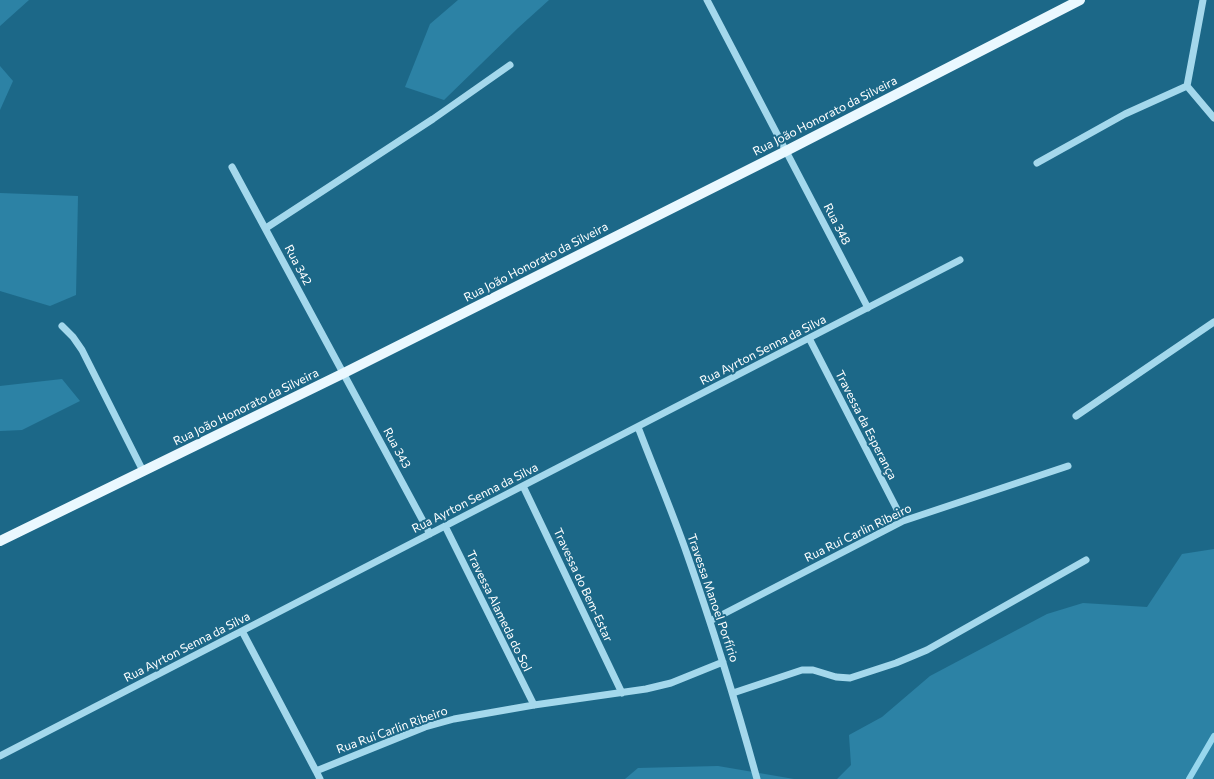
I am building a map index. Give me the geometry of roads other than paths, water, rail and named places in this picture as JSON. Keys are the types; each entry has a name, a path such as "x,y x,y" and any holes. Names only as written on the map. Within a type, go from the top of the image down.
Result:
{"main road":[{"name":"Rua João Honorato da Silveira","path":"0,541 344,373 786,151 1080,0"}],"street":[{"name":"Rua 348","path":"707,0 868,308"},
{"path":"1187,86 1203,0"},
{"path":"266,228 433,119 510,65"},
{"path":"1187,86 1214,118"},
{"path":"1036,163 1125,114 1187,86"},
{"name":"Rua 342","path":"232,167 344,373"},
{"name":"Rua Ayrton Senna da Silva","path":"0,756 960,260"},
{"path":"1076,416 1213,325"},
{"path":"62,326 73,337 82,350 143,471"},
{"name":"Travessa da Esperança","path":"809,338 903,521"},
{"name":"Rua 343","path":"344,373 430,534"},
{"name":"Travessa Manoel Porfírio","path":"638,427 687,552 733,693 757,779"},
{"name":"Rua Rui Carlin Ribeiro","path":"710,621 903,521 1068,466"},
{"name":"Travessa do Bem-Estar","path":"523,486 622,694"},
{"name":"Travessa Alameda do Sol","path":"445,526 534,705"},
{"path":"733,693 802,670 813,670 836,677 850,678 896,663 939,643 1086,560"},
{"path":"242,631 320,779"},
{"name":"Rua Rui Carlin Ribeiro","path":"316,771 425,727 454,719 534,705 622,694 646,689 671,683 723,662"}],"waterway":[{"path":"1189,779 1214,736"}]}
